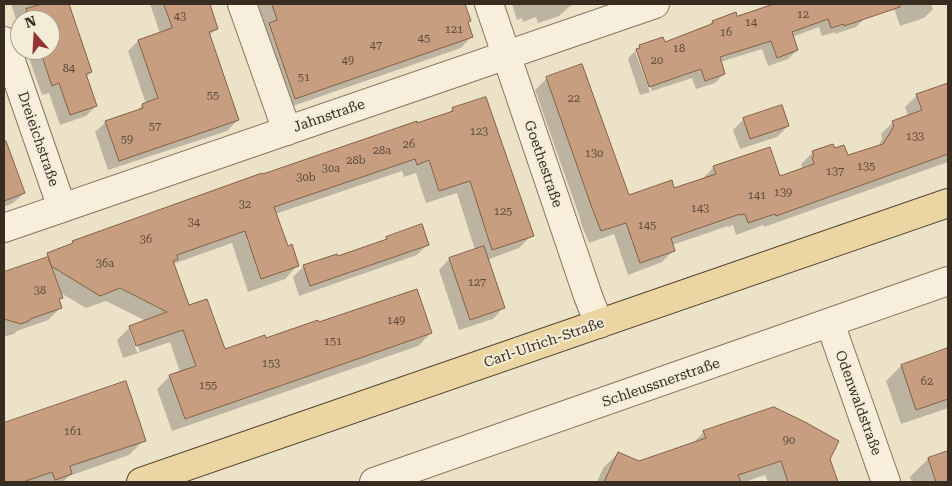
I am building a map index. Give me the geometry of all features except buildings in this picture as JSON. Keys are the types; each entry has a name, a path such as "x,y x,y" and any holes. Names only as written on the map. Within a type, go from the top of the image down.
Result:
{"main road":[{"name":"Carl-Ulrich-Straße","path":"140,482 948,203"}],"street":[{"path":"242,4 286,130"},
{"name":"Goethestraße","path":"488,4 599,324"},
{"name":"Jahnstraße","path":"4,228 655,4"},
{"name":"Dreieichstraße","path":"4,41 62,208"},
{"name":"Schleussnerstraße","path":"374,482 948,281"},
{"name":"Odenwaldstraße","path":"830,323 886,482"}]}
